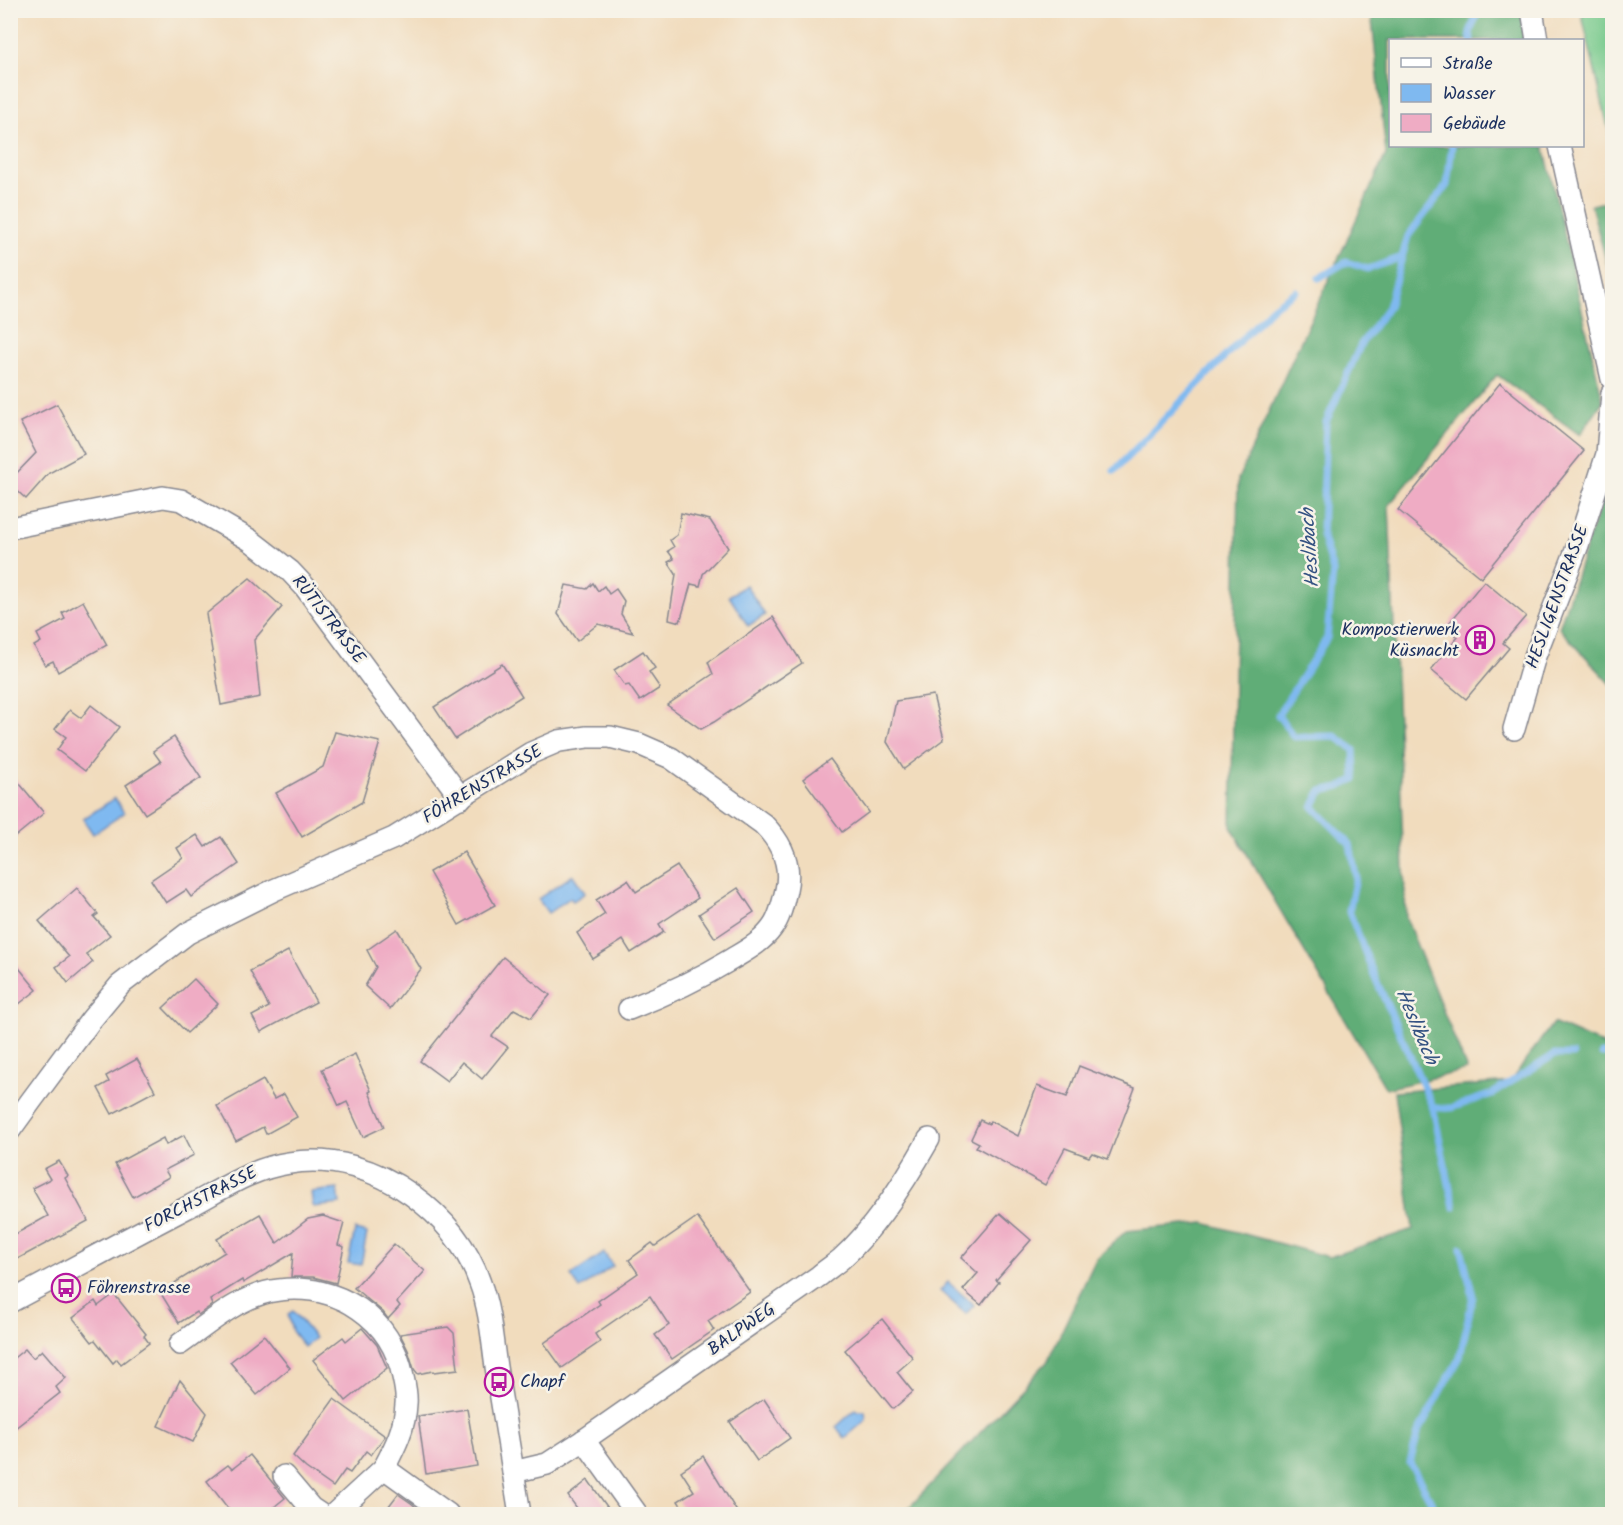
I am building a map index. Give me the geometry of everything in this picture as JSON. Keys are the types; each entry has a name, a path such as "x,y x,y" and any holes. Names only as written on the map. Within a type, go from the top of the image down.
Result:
{"street":[{"path":"1532,10 1537,39"},
{"path":"1560,147 1612,379"},
{"name":"HESLIGENSTRASSE","path":"1514,729 1534,656 1578,545 1607,454 1612,393"},
{"name":"RÜTISTRASSE","path":"10,528 163,497 181,500 250,540 290,571 305,586 461,798"},
{"name":"FÖHRENSTRASSE","path":"10,1130 120,985 188,933 274,890 394,838 531,753 560,741 587,737 610,737 639,744 670,758 763,824 774,835 788,865 787,886 773,927 753,947 705,975 629,1009"},
{"name":"BALPWEG","path":"513,1472 546,1464 584,1440 843,1258 888,1204 929,1139"},
{"name":"FORCHSTRASSE","path":"10,1302 259,1170 292,1162 333,1161 383,1177 405,1189 442,1219 454,1233 472,1262 486,1298 520,1514"},
{"path":"180,1344 246,1299 279,1290 324,1292 359,1308 376,1322 390,1341 400,1364 406,1403 400,1438 384,1468 334,1515"},
{"path":"584,1440 637,1515"},
{"path":"384,1468 448,1515"},
{"path":"284,1476 311,1508 320,1515"}],"green space":[{"path":"1371,11 1523,11 1527,39 1389,39 1389,147 1544,147 1603,401 1580,435 1497,375 1389,505 1406,918 1467,1070 1386,1089 1231,827 1238,479 1386,154"},
{"path":"1581,11 1612,11 1612,145"},
{"path":"1612,200 1612,283 1591,205"},
{"path":"1612,468 1612,685 1559,628"},
{"path":"1553,1023 1612,1049 1612,1514 903,1514 1047,1362 1096,1259 1126,1231 1204,1223 1329,1257 1413,1229 1394,1092 1510,1082"}],"water":[{"path":"746,585 765,615 748,626 729,596"},
{"path":"115,798 124,813 93,834 83,819"},
{"path":"573,875 585,893 573,901 570,898 548,913 538,899"},
{"path":"338,1189 340,1204 313,1207 311,1192"},
{"path":"355,1230 367,1233 361,1265 348,1263"},
{"path":"604,1253 613,1266 580,1289 571,1276"},
{"path":"948,1282 974,1305 966,1314 940,1291"},
{"path":"293,1311 315,1338 304,1347 292,1331 288,1314"},
{"path":"856,1409 865,1411 866,1420 845,1438 836,1427"}],"building":[{"path":"1500,383 1584,451 1481,578 1398,510"},
{"path":"57,404 84,454 49,473 26,499 10,484 10,480 36,453 20,422"},
{"path":"681,513 710,520 728,548 703,574 700,586 691,584 680,622 669,619 676,574 668,562 674,559 668,551 674,547 670,540 677,535"},
{"path":"250,578 282,607 254,640 260,697 221,705 206,614"},
{"name":"Kompostierwerk Küsnacht","path":"1484,581 1526,616 1503,643 1509,648 1466,699 1431,670 1458,637 1446,627"},
{"path":"593,583 598,591 604,586 609,594 616,589 624,601 621,614 633,633 598,624 577,641 558,614 566,585 587,589"},
{"path":"83,601 107,645 58,672 53,661 45,665 34,646 41,642 37,634 65,619 62,613"},
{"path":"773,617 802,663 701,729 667,705 713,674 708,662"},
{"path":"643,651 655,668 649,672 660,688 640,701 629,685 625,686 614,670"},
{"path":"502,664 522,696 455,739 434,707"},
{"path":"933,695 944,739 904,769 887,742 896,701"},
{"path":"91,705 119,727 85,771 57,750 66,737 55,729 70,710 81,718"},
{"path":"335,732 380,742 362,802 302,837 276,793 323,767"},
{"path":"174,737 201,778 145,814 126,785 161,762 153,751"},
{"path":"830,759 869,812 842,832 803,779"},
{"path":"10,772 44,813 10,841"},
{"path":"197,835 205,847 221,837 239,864 191,897 186,890 166,903 151,880 183,858 177,848"},
{"path":"464,852 495,905 459,925 429,872"},
{"path":"677,866 698,898 659,924 664,932 631,953 623,940 593,959 577,933 605,914 596,900 628,880 636,892"},
{"path":"77,888 98,914 94,917 110,935 86,954 93,962 68,983 56,967 69,957 39,921"},
{"path":"738,888 754,912 715,938 699,914"},
{"path":"397,929 421,969 390,1009 365,986 376,967 367,950"},
{"path":"288,951 316,1002 261,1032 252,1016 269,1007 250,971"},
{"path":"10,957 37,990 10,1011"},
{"path":"503,957 550,995 531,1018 514,1009 492,1036 508,1047 482,1079 462,1062 447,1081 420,1061"},
{"path":"194,979 218,1004 187,1033 163,1008"},
{"path":"355,1054 384,1127 363,1137 347,1102 339,1106 322,1069"},
{"path":"137,1059 155,1091 112,1114 98,1088 109,1082 106,1076"},
{"path":"1079,1066 1135,1088 1108,1159 1092,1153 1089,1157 1065,1148 1045,1185 976,1147 979,1143 971,1139 980,1120 989,1124 990,1121 1018,1136 1037,1086 1067,1097"},
{"path":"263,1080 274,1099 284,1094 297,1117 266,1134 263,1127 236,1141 217,1106"},
{"path":"184,1135 194,1155 165,1170 169,1177 133,1197 115,1164 163,1138 166,1145"},
{"path":"59,1161 68,1176 65,1178 88,1221 10,1263 10,1237 48,1216 32,1188 50,1179 44,1169"},
{"path":"1000,1213 1031,1240 996,1280 999,1282 981,1305 963,1290 978,1273 961,1258"},
{"path":"260,1214 277,1243 308,1219 323,1216 344,1223 338,1245 344,1247 336,1283 313,1277 291,1277 293,1253 243,1283 242,1280 210,1300 212,1305 198,1315 196,1312 179,1323 160,1292 225,1252 217,1239"},
{"path":"697,1217 750,1292 708,1321 714,1330 672,1359 655,1335 669,1325 650,1296 595,1334 600,1342 562,1368 544,1343 600,1304 598,1301 638,1273 629,1260 652,1243 655,1246"},
{"path":"394,1244 425,1271 397,1302 400,1306 388,1319 383,1312 354,1288"},
{"path":"114,1294 146,1334 144,1336 149,1343 121,1364 117,1359 113,1363 95,1340 92,1342 73,1318 95,1301 98,1306"},
{"path":"882,1319 913,1358 897,1372 913,1392 893,1409 845,1350"},
{"path":"448,1327 454,1333 458,1369 418,1374 400,1334"},
{"path":"362,1328 377,1345 387,1368 346,1401 313,1360 343,1337 346,1341"},
{"path":"264,1335 290,1368 257,1395 230,1362"},
{"path":"25,1349 33,1358 42,1350 66,1378 56,1387 60,1393 10,1432 10,1361"},
{"path":"180,1380 207,1413 193,1442 158,1426"},
{"path":"334,1399 385,1436 371,1455 366,1451 350,1473 345,1470 333,1487 293,1456"},
{"path":"764,1399 790,1438 757,1461 730,1422"},
{"path":"467,1409 477,1466 426,1474 418,1416"},
{"path":"250,1455 285,1498 264,1515 233,1515 207,1481 228,1465 232,1469"},
{"path":"703,1456 739,1515 687,1515 678,1501 694,1491 681,1471"},
{"path":"588,1480 613,1515 582,1515 568,1496"},
{"path":"398,1494 411,1503 425,1515 382,1515"}],"waterway":[{"name":"Heslibach","path":"1471,39 1470,32 1479,10"},
{"name":"Heslibach","path":"1452,147 1447,185 1408,236 1388,307 1361,344 1326,422 1322,535 1333,571 1327,638 1278,715 1294,737 1335,736 1354,750 1355,779 1340,787 1321,791 1313,807 1350,844 1356,877 1349,911 1373,973 1433,1108 1454,1207"},
{"path":"1319,278 1346,262 1368,269 1402,257"},
{"path":"1114,471 1273,307 1296,291"},
{"path":"1602,1054 1612,1055"},
{"path":"1433,1108 1451,1108 1492,1094 1554,1055 1573,1055"},
{"name":"Heslibach","path":"1438,1514 1410,1463 1418,1433 1460,1357 1473,1296 1461,1248"}],"place":[{"name":"Kompostierwerk Küsnacht","path":"1480,640"},
{"name":"Föhrenstrasse","path":"66,1288"},
{"name":"Chapf","path":"499,1382"}]}
